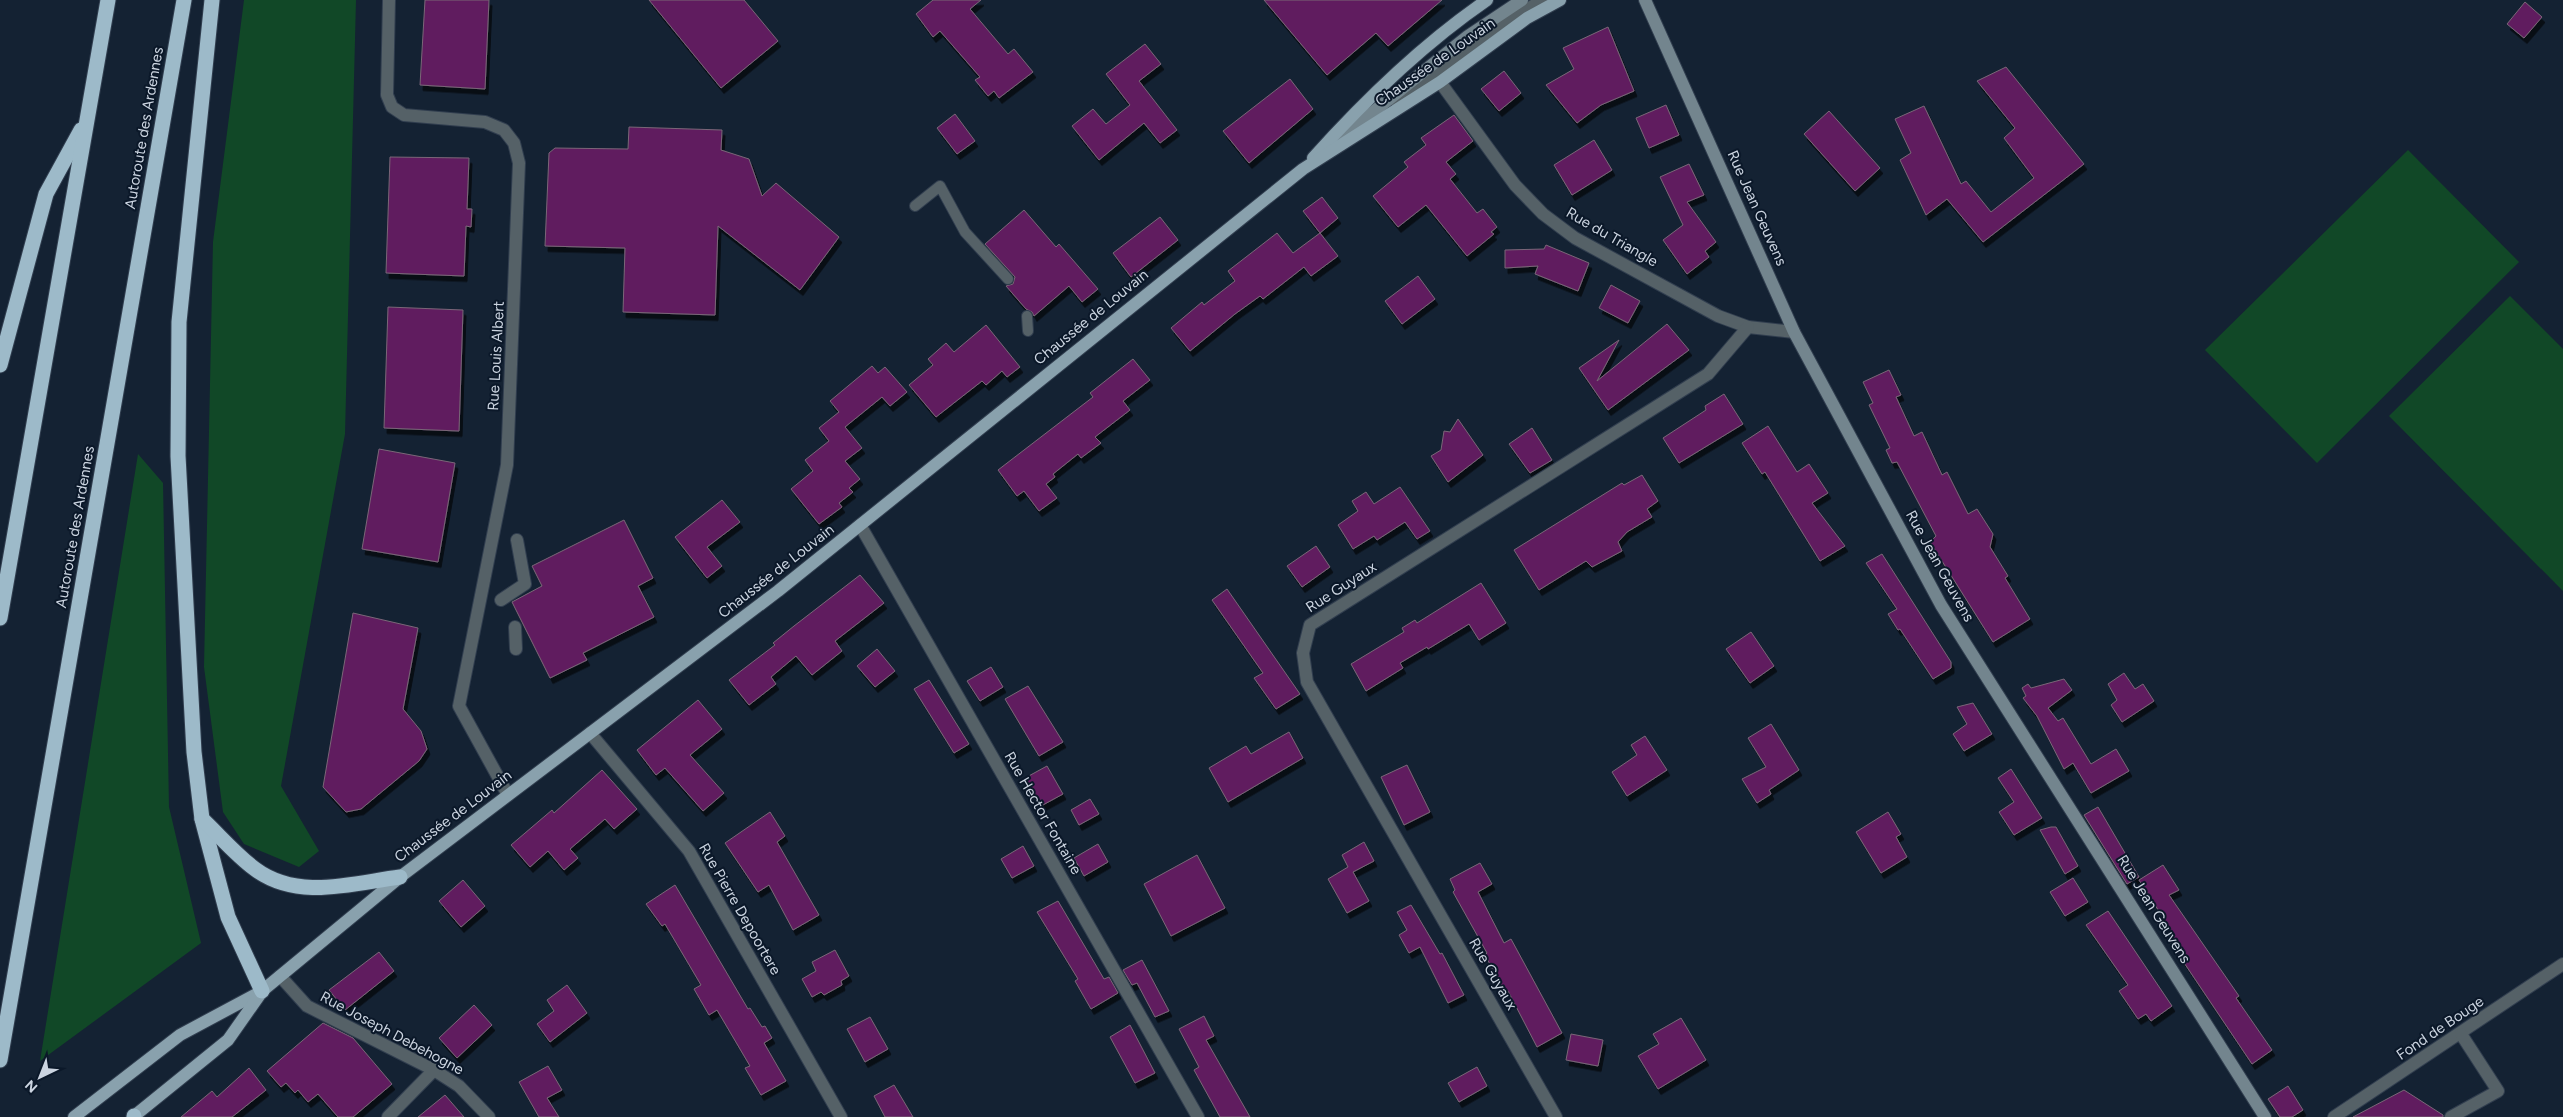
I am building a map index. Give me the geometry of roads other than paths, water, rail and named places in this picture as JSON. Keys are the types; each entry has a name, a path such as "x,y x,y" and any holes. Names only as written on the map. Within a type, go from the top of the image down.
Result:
{"highway":[{"path":"0,618 108,0"},
{"name":"Autoroute des Ardennes","path":"0,1060 184,0"},
{"path":"212,0 179,322 178,456 194,752 202,819 228,917 262,991"},
{"path":"0,365 46,194 86,120"},
{"path":"202,819 256,870 286,885 311,889 400,877"}],"main road":[{"name":"Chaussée de Louvain","path":"1304,169 1350,116 1408,64 1487,0"},
{"name":"Chaussée de Louvain","path":"74,1117 180,1035 262,991 400,877 735,625 1304,169 1440,82 1527,18 1560,0"},
{"name":"Chaussée de Louvain","path":"134,1117 228,1040 262,991"}],"street":[{"name":"Rue Louis Albert","path":"390,0 387,95 392,107 404,115 485,122 504,130 514,143 519,163 507,465 459,706 508,796"},
{"path":"1304,169 1468,36 1522,0"},
{"name":"Rue Jean Geuvens","path":"1645,0 1794,332 1941,605 2265,1117"},
{"name":"Rue du Triangle","path":"1440,82 1515,185 1543,214 1575,238 1718,316 1748,327 1794,332"},
{"name":"Rue Guyaux","path":"1556,1117 1307,682 1303,653 1310,626 1708,374 1748,327"},
{"name":"Rue Hector Fontaine","path":"860,525 1198,1117"},
{"path":"501,600 525,584 517,540"},
{"path":"515,627 516,649"},
{"name":"Rue Pierre Depoortere","path":"590,733 688,851 841,1117"},
{"name":"Fond de Bouge","path":"2334,1117 2461,1034 2563,964"},
{"name":"Rue Joseph Debehogne","path":"280,976 307,1006 434,1070 459,1086 489,1117"},
{"path":"2451,1117 2498,1091 2461,1034"},
{"path":"388,1117 434,1070"}],"lane":[{"name":"Chaussée de Louvain","path":"1304,169 1424,83 1474,44 1522,10 1542,0"},
{"path":"915,206 940,186 965,232 1008,279"},
{"path":"1027,316 1028,330"}]}
